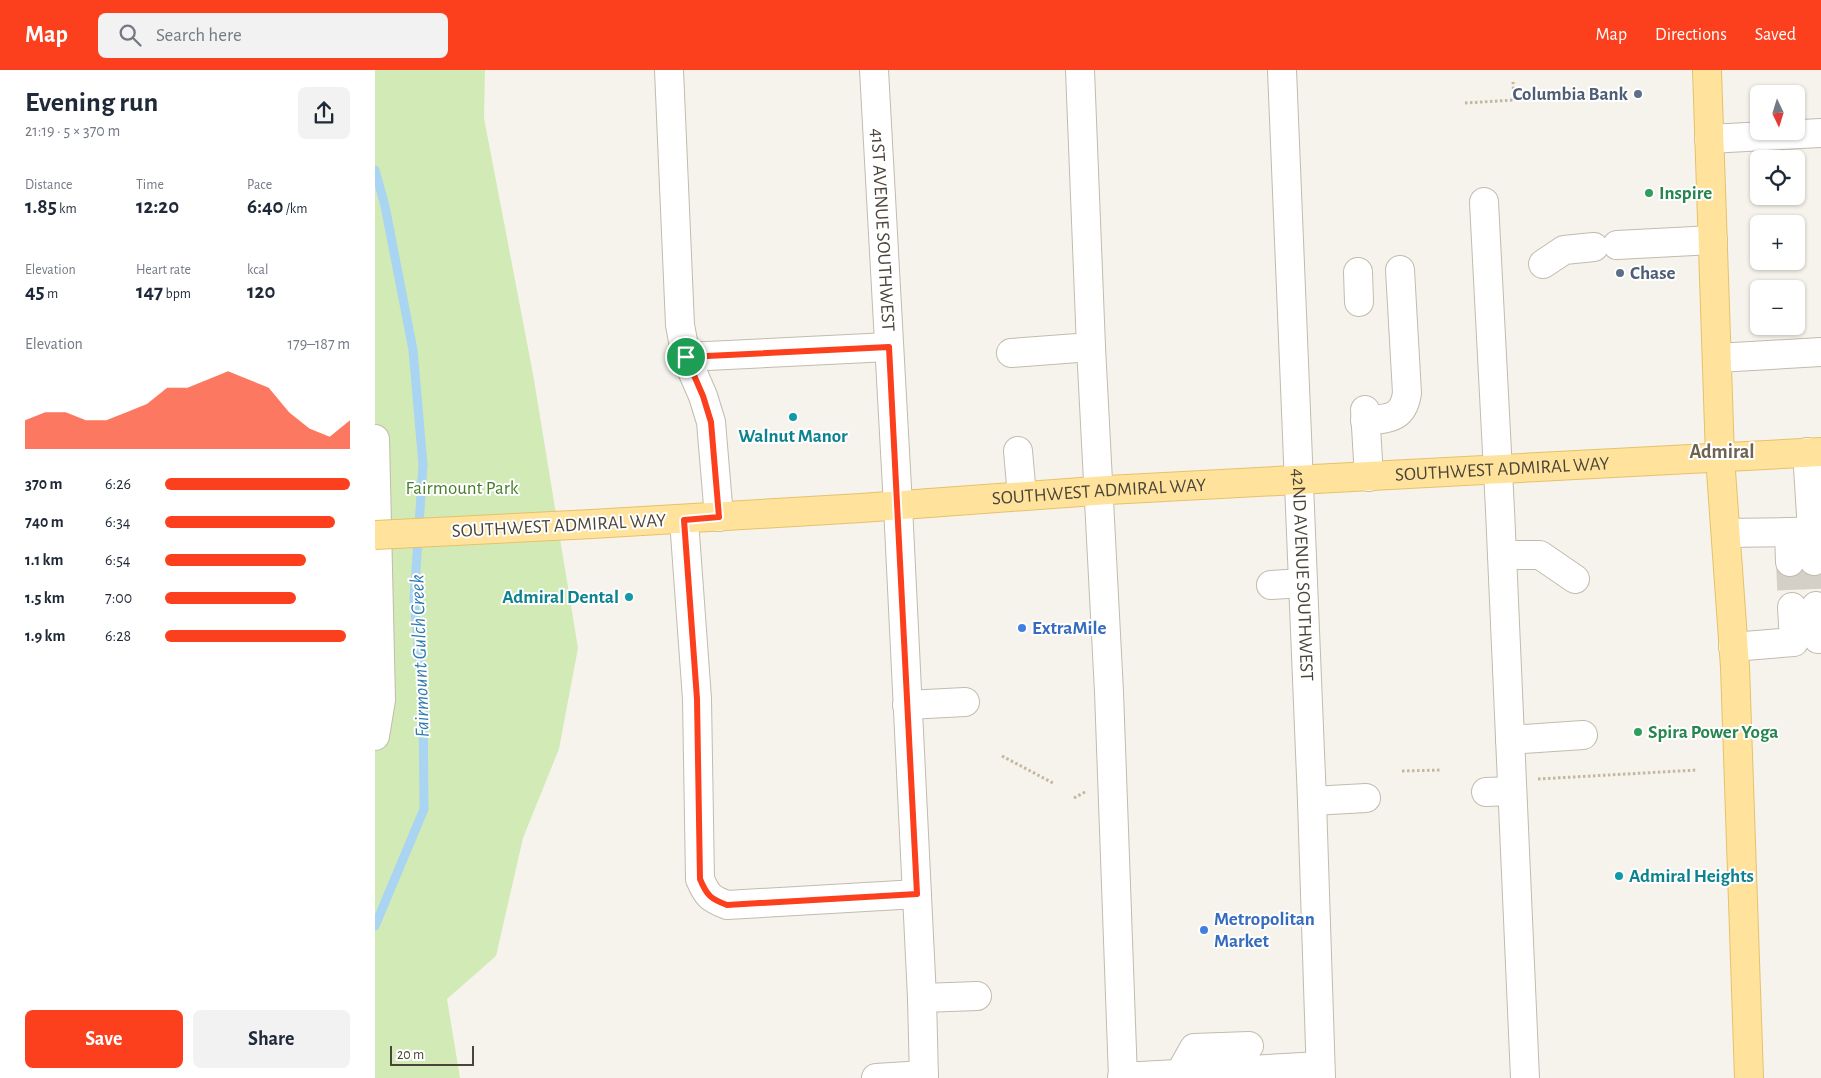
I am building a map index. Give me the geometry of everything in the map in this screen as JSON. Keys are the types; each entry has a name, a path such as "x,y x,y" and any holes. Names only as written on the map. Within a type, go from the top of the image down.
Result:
{"main road":[{"path":"1707,70 1720,457 1733,647 1749,1078"},
{"name":"SOUTHWEST ADMIRAL WAY","path":"375,535 684,520 1099,491 1814,452"}],"street":[{"path":"669,70 680,325 686,357 703,396 711,422 719,517"},
{"name":"41ST AVENUE SOUTHWEST","path":"874,70 899,506 924,1077"},
{"path":"1080,70 1099,491 1101,693 1108,991 1123,1077 1180,1074 1320,1072"},
{"name":"42ND AVENUE SOUTHWEST","path":"1283,70 1298,481 1313,801 1320,1072"},
{"path":"1709,139 1821,133"},
{"path":"1484,202 1510,740 1522,785 1525,1078"},
{"path":"1543,264 1564,250 1713,240"},
{"path":"1369,477 1365,415 1390,418 1397,414 1405,402 1407,393 1400,270"},
{"path":"1358,272 1359,302"},
{"path":"686,357 889,347"},
{"path":"1011,353 1091,347"},
{"path":"1717,358 1821,352"},
{"path":"375,438 381,700 375,736"},
{"path":"1018,451 1022,496"},
{"path":"1802,562 1807,532 1814,452"},
{"path":"684,520 697,699 700,879 706,892 713,900 727,905 917,894"},
{"path":"1726,533 1807,532"},
{"path":"1502,555 1540,555 1575,580"},
{"path":"1271,585 1303,583"},
{"path":"1733,647 1814,644 1804,607"},
{"path":"1101,693 1129,666"},
{"path":"907,705 965,702"},
{"path":"1510,740 1583,735"},
{"path":"1486,792 1522,785"},
{"path":"1313,801 1366,798"},
{"path":"922,998 977,996"},
{"path":"1180,1074 1194,1048 1249,1046"},
{"path":"876,1078 924,1077"}],"path":[{"path":"1465,103 1514,100 1513,82"},
{"path":"1543,97 1568,96"},
{"path":"1002,756 1053,783"},
{"path":"1402,771 1442,770"},
{"path":"1522,785 1697,770"}],"green space":[{"name":"Fairmount Park","path":"375,70 485,70 484,118 533,374 578,648 559,749 523,838 496,956 447,999 460,1078 375,1078"}],"waterway":[{"name":"Fairmount Gulch Creek","path":"375,170 385,206 413,350 423,465 414,600 423,697 424,809 375,926"}],"tunnel":[{"path":"1814,561 1816,606"},
{"path":"1790,562 1792,607"}],"place":[{"name":"Columbia Bank","path":"1638,94"},
{"name":"Inspire","path":"1649,193"},
{"name":"Chase","path":"1620,273"},
{"name":"Walnut Manor","path":"793,417"},
{"name":"Admiral Dental","path":"629,597"},
{"name":"ExtraMile","path":"1022,628"},
{"name":"Spira Power Yoga","path":"1638,732"},
{"name":"Admiral Heights","path":"1619,876"},
{"name":"Metropolitan Market","path":"1204,930"}],"district":[{"name":"Admiral","path":"1722,452"}],"route":[{"path":"889,347 899,506 917,894 727,905 713,900 706,892 700,879 697,699 684,520 719,517 711,422 703,396 686,357 889,347"}]}
